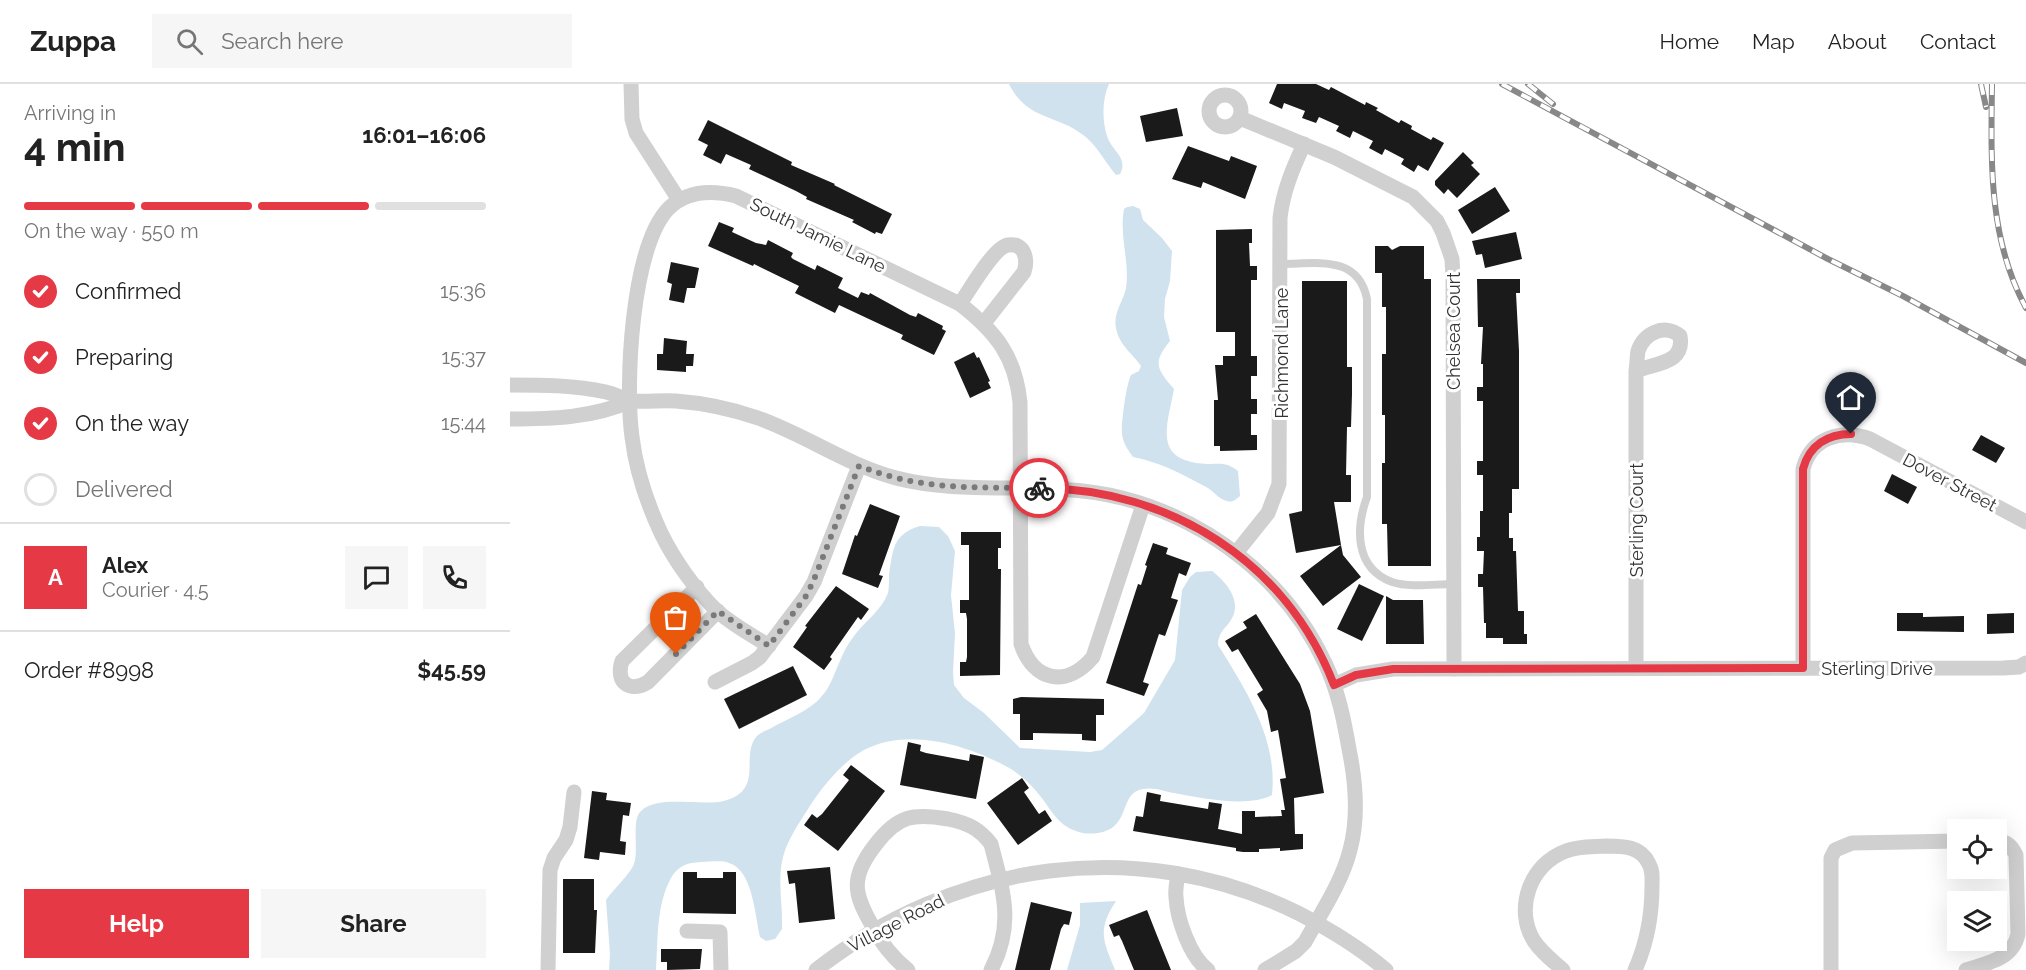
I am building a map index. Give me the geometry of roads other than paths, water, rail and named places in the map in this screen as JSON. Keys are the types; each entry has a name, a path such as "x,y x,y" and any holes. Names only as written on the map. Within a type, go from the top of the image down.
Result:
{"street":[{"path":"631,84 632,119 636,133 679,201"},
{"name":"Chelsea Court","path":"1240,118 1334,157 1413,197 1437,221 1449,248 1453,278 1454,669"},
{"name":"Richmond Lane","path":"1236,553 1268,513 1279,484 1282,201 1304,144"},
{"name":"South Jamie Lane","path":"769,646 718,611 674,557 662,536 643,488 632,437 631,339 642,268 659,220 668,209 694,194 707,191 736,196 960,304 984,322 1000,343 1018,380 1021,644 1033,666 1050,676 1062,677 1075,674 1093,657 1143,505"},
{"path":"960,304 1001,248 1008,245 1017,246 1023,250 1027,264 1024,272 984,322"},
{"name":"Sterling Court","path":"1636,371 1636,668"},
{"path":"510,385 578,387 609,393 631,401 677,401 731,410 759,418 859,466 882,474 934,486 1054,488 1099,493 1143,505 1175,517 1224,543 1248,562 1303,624 1326,664 1334,685 1342,709 1352,762 1356,806 1354,829 1350,852 1342,873 1305,942 1296,951 1265,970"},
{"path":"510,419 576,416 609,410 631,401"},
{"name":"Dover Street","path":"1803,668 1803,469 1809,453 1815,446 1829,437 1851,434 1870,439 2026,522"},
{"path":"715,682 760,657 806,596 859,466"},
{"path":"697,587 622,662 620,669 623,682 634,687 648,682 718,611"},
{"name":"Sterling Drive","path":"1334,685 1356,675 1373,671 2003,668 2019,667 2026,663"},
{"path":"548,970 550,870 554,858 566,840 570,827 574,792"},
{"path":"908,970 892,958 860,905 857,880 866,856 885,831 904,819 927,815 962,822 974,827 991,844 1006,909 1006,922 998,957 991,970"},
{"path":"1831,970 1831,858 1835,850 1852,843 1947,841"},
{"path":"1966,970 1996,960 2010,952 2016,944 2018,934 2016,855 2007,843"},
{"path":"1563,970 1533,940 1528,927 1525,902 1529,885 1544,864 1566,850 1579,847 1625,846 1643,855 1652,871 1649,928 1635,970"},
{"name":"Village Road","path":"816,970 840,951 929,902 999,879 1062,869 1099,867 1178,874 1247,891 1316,922 1386,970"},
{"path":"1178,874 1176,896 1179,915 1196,958 1208,970"},
{"path":"687,931 720,932 721,970"}],"lane":[{"path":"1281,264 1344,266 1354,273 1365,289 1367,497 1360,518 1359,532 1365,559 1382,577 1393,583 1454,584"}],"water":[{"path":"1009,84 1109,84 1104,103 1104,123 1109,141 1121,159 1120,174 1116,175 1087,138 1065,124 1025,105"},
{"path":"1133,206 1140,209 1143,220 1172,251 1164,317 1170,341 1159,361 1161,371 1174,389 1168,416 1167,440 1171,449 1178,456 1190,461 1227,465 1238,471 1240,496 1233,501 1222,499 1208,488 1172,470 1133,457 1123,440 1122,422 1127,387 1131,375 1139,371 1141,366 1120,339 1115,322 1125,293 1127,278 1123,229 1124,209"},
{"path":"920,526 939,527 948,536 955,551 951,595 955,634 954,685 964,698 984,713 1020,748 1090,752 1102,750 1144,713 1175,660 1182,590 1196,572 1212,571 1227,586 1234,599 1234,613 1221,634 1218,645 1249,697 1265,735 1273,774 1272,795 1250,801 1224,801 1143,789 1130,797 1116,825 1109,830 1090,834 1064,825 1028,782 1011,769 977,753 920,739 882,743 864,750 840,768 819,793 794,832 781,866 782,929 775,939 766,941 760,937 752,895 737,867 723,862 692,863 677,870 666,889 659,923 656,970 609,970 606,900 634,864 638,815 649,806 660,803 720,802 740,793 749,778 750,752 757,736 805,710 825,692 850,642 877,611 888,593 893,550 899,538 911,529"},
{"path":"1116,901 1104,928 1107,951 1115,970 1067,970 1080,925 1080,903"}],"railway":[{"path":"1502,84 2026,363"},
{"path":"1528,84 1553,104"},
{"path":"1981,84 1986,107"},
{"path":"1992,84 1992,170 1998,227 2014,281 2026,308"}]}
